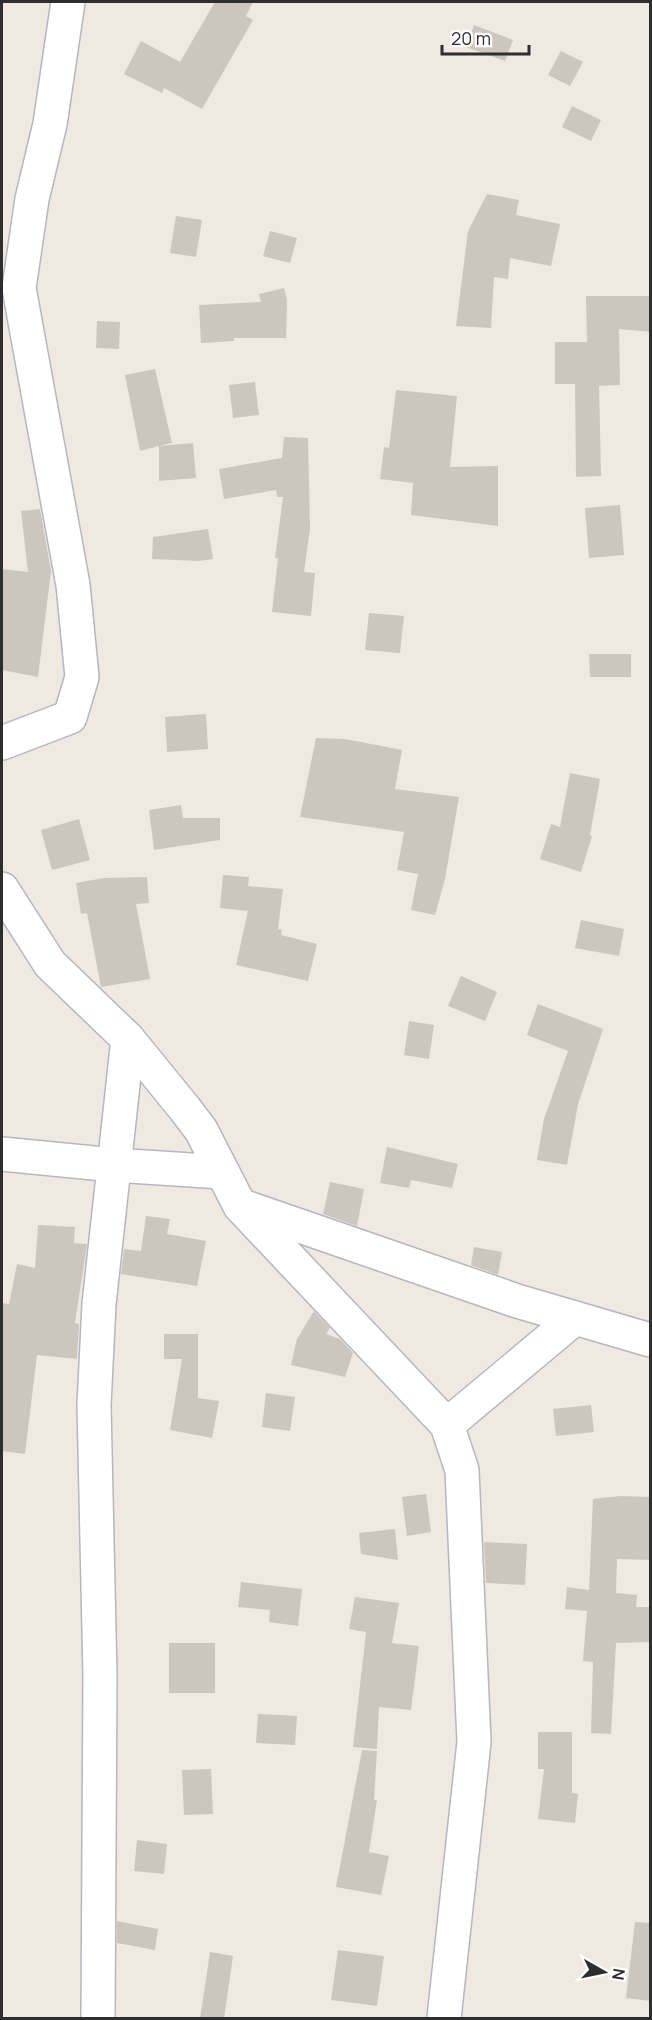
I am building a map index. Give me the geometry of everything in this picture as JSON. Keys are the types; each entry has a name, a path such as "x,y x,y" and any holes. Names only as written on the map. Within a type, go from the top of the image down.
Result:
{"street":[{"path":"2,743 70,717 82,677 73,585 19,288 32,199 50,124 68,2"},
{"path":"2,889 50,964 128,1039 201,1130 240,1206 447,1425 462,1470 474,1742 444,2019"},
{"path":"98,2019 100,1676 93,1405 99,1304 128,1039"},
{"path":"2,1154 114,1166 222,1172"},
{"path":"240,1206 575,1318 651,1340"},
{"path":"447,1425 575,1318"}],"building":[{"path":"215,2 253,2 246,16 253,20 202,109 164,88 162,93 124,74 141,41 180,62"},
{"path":"474,25 513,40 505,61 466,47"},
{"path":"561,51 583,62 570,86 548,75"},
{"path":"572,106 601,120 591,141 562,127"},
{"path":"487,194 519,200 516,215 560,224 551,266 510,258 508,279 494,277 491,328 456,326 468,231"},
{"path":"176,216 202,220 196,257 170,253"},
{"path":"270,231 297,238 290,263 263,256"},
{"path":"284,288 287,300 286,338 234,338 234,341 201,343 199,305 261,302 259,294"},
{"path":"586,296 651,296 651,332 619,329 620,385 599,386 601,476 576,477 575,384 555,384 555,342 587,342"},
{"path":"97,321 120,322 119,349 96,348"},
{"path":"155,369 172,443 140,451 125,375"},
{"path":"255,382 259,415 233,418 229,385"},
{"path":"396,390 457,396 450,467 498,466 498,526 411,515 413,483 380,479 384,447 389,448"},
{"path":"284,437 308,438 310,529 304,572 315,573 311,616 272,612 278,558 275,558 283,497 277,497 276,490 224,499 219,469 282,458"},
{"path":"193,443 196,478 159,481 159,446"},
{"path":"620,505 624,555 589,558 585,508"},
{"path":"40,509 51,571 38,677 2,670 2,569 28,572 21,511"},
{"path":"208,529 213,559 199,561 152,559 153,537"},
{"path":"369,613 404,616 400,653 365,650"},
{"path":"589,654 631,654 631,677 590,677"},
{"path":"206,714 208,749 167,752 165,717"},
{"path":"316,738 345,739 402,750 395,789 459,797 445,879 435,915 411,910 418,874 397,870 404,832 300,817"},
{"path":"570,773 600,779 590,835 592,836 581,872 540,859 551,824 560,827"},
{"path":"181,805 183,818 220,818 220,840 154,850 149,810"},
{"path":"79,819 90,860 52,870 41,830"},
{"path":"223,875 249,877 248,886 283,889 278,929 282,930 281,935 317,944 308,981 236,965 248,911 220,908"},
{"path":"147,877 149,903 136,904 150,979 101,987 87,913 81,914 76,883 104,878"},
{"path":"581,920 624,929 619,956 575,948"},
{"path":"461,976 497,992 485,1021 448,1006"},
{"path":"538,1004 603,1029 578,1104 567,1165 537,1160 544,1119 568,1051 527,1035"},
{"path":"409,1021 434,1025 429,1059 404,1055"},
{"path":"387,1147 458,1164 452,1188 411,1180 409,1188 380,1183"},
{"path":"330,1182 364,1189 357,1226 323,1214"},
{"path":"146,1216 170,1219 167,1234 206,1241 197,1286 121,1274 124,1249 141,1251"},
{"path":"38,1225 75,1227 74,1243 87,1244 75,1323 79,1324 77,1359 37,1355 25,1454 2,1451 2,1303 9,1304 17,1264 35,1268"},
{"path":"474,1247 502,1252 498,1275 471,1265"},
{"path":"314,1311 330,1328 326,1334 340,1339 353,1353 345,1377 291,1365 297,1339"},
{"path":"164,1334 198,1334 198,1398 219,1401 212,1438 170,1430 182,1359 164,1359"},
{"path":"266,1393 295,1397 290,1431 262,1427"},
{"path":"591,1405 594,1432 556,1436 553,1409"},
{"path":"426,1494 431,1532 407,1536 402,1497"},
{"path":"620,1496 651,1497 651,1560 617,1559 616,1593 637,1595 636,1607 649,1607 650,1642 616,1643 611,1734 591,1733 593,1662 583,1661 587,1611 565,1609 567,1587 589,1590 593,1499"},
{"path":"395,1529 398,1560 361,1554 359,1533"},
{"path":"484,1542 527,1544 525,1585 486,1583"},
{"path":"241,1582 302,1589 298,1626 269,1622 270,1610 238,1607"},
{"path":"355,1597 399,1603 392,1643 419,1646 411,1710 379,1707 377,1749 353,1747 366,1632 349,1629"},
{"path":"169,1643 215,1643 215,1693 169,1693"},
{"path":"258,1714 297,1716 295,1745 256,1743"},
{"path":"538,1732 572,1732 572,1793 578,1794 575,1823 538,1819 544,1769 538,1769"},
{"path":"362,1750 377,1751 374,1800 377,1800 369,1852 389,1856 381,1895 336,1887"},
{"path":"211,1769 213,1814 184,1815 182,1770"},
{"path":"137,1840 167,1844 164,1874 134,1871"},
{"path":"117,1921 158,1929 155,1950 117,1943"},
{"path":"635,1922 651,1923 651,2001 626,1998"},
{"path":"338,1950 384,1956 377,2006 331,2000"},
{"path":"210,1952 233,1956 224,2019 200,2019"}]}
